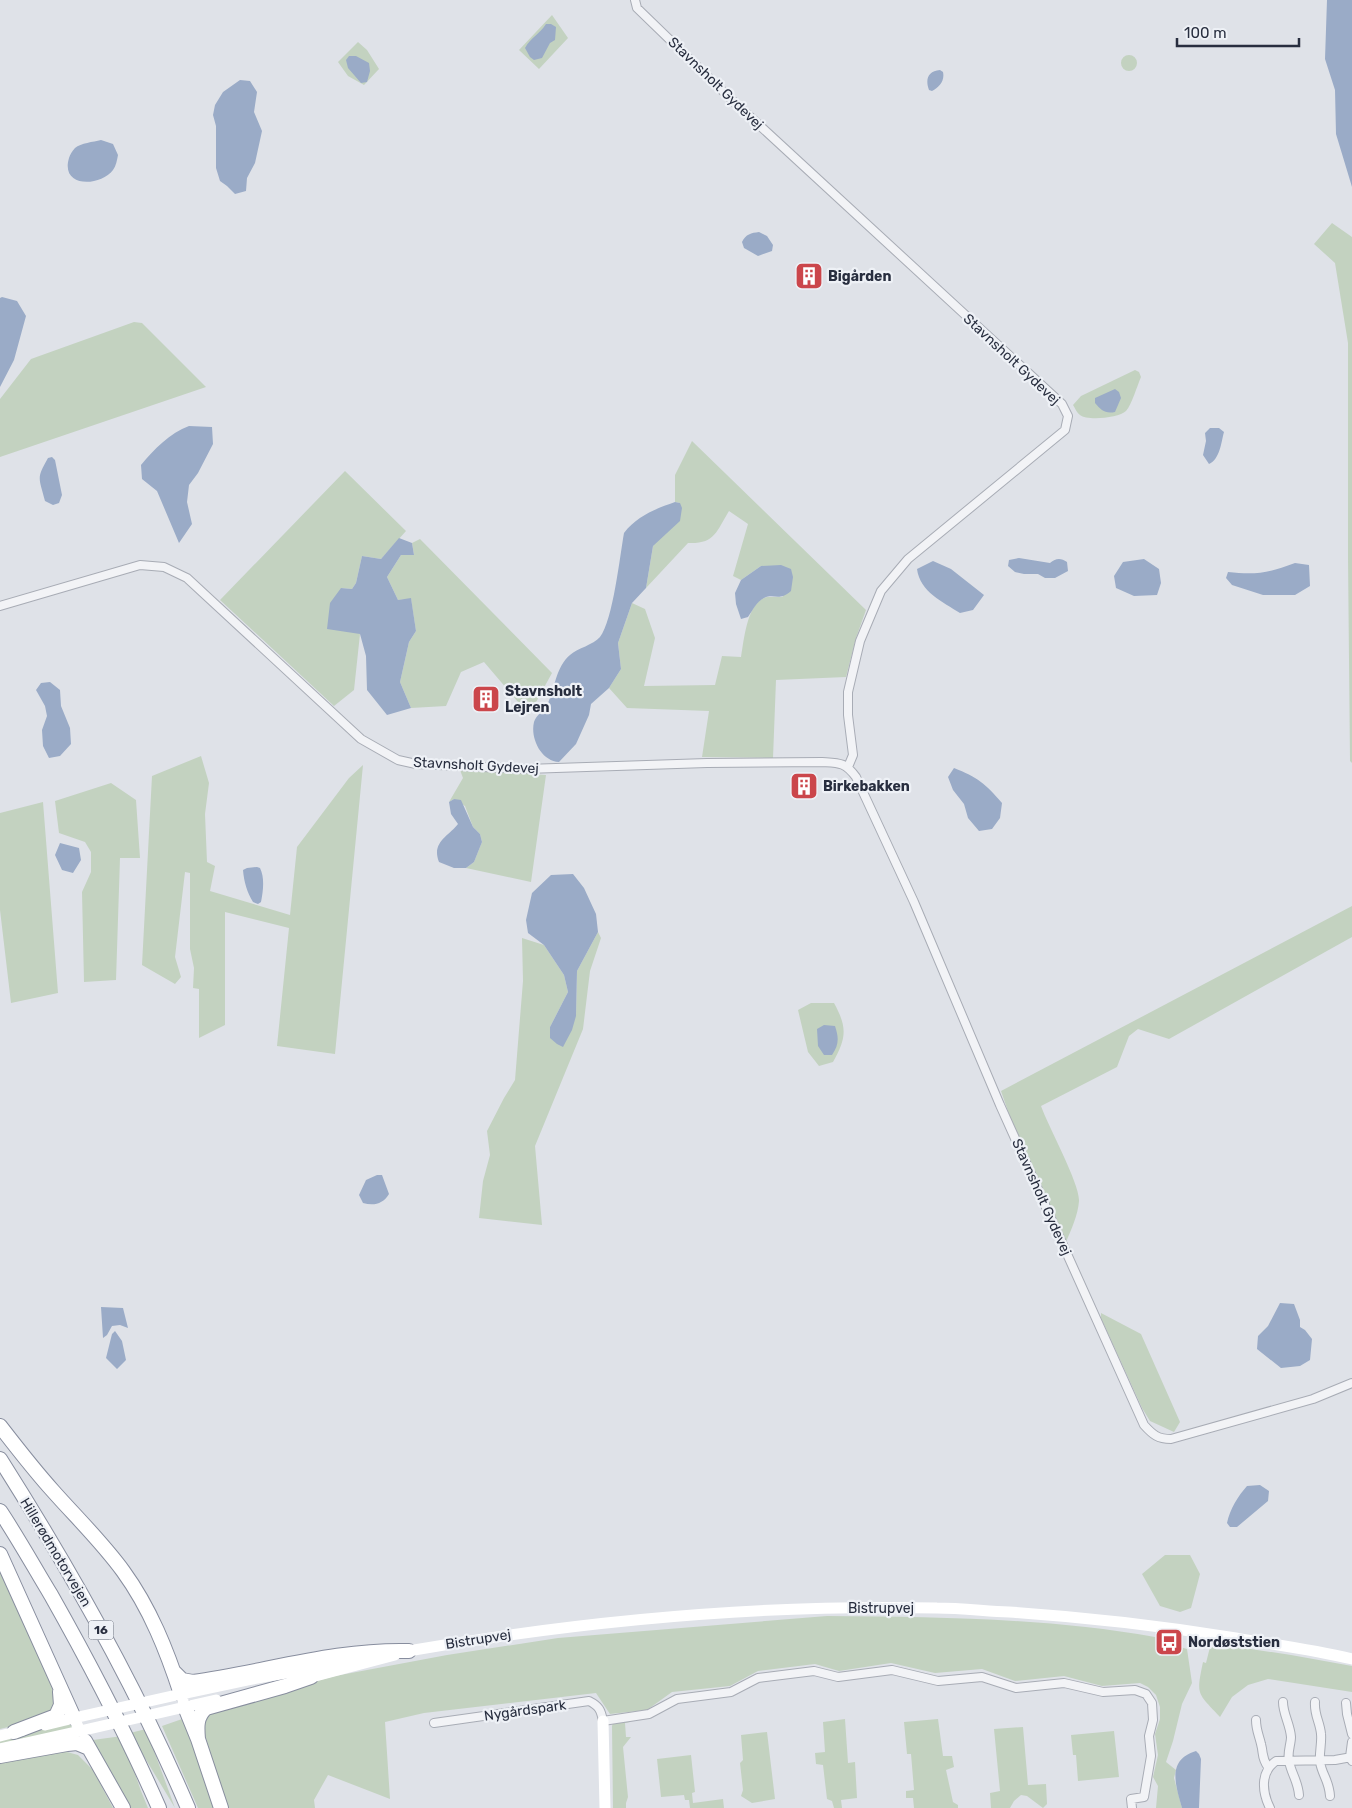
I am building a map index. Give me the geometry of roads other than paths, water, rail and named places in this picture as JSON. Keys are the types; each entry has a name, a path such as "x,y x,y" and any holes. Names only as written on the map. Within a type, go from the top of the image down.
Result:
{"highway":[{"path":"0,1426 51,1489 110,1554 123,1571 150,1615 174,1672 221,1808"},
{"name":"Hillerødmotorvejen","path":"0,1459 37,1518 134,1690 188,1808"},
{"name":"Hillerødmotorvejen","path":"0,1511 15,1533 74,1636 106,1697 159,1808"},
{"path":"0,1554 74,1718"},
{"path":"174,1672 182,1680 193,1682 311,1660 379,1650 409,1651"},
{"path":"198,1740 198,1720 200,1713 206,1708 311,1677"},
{"path":"14,1732 56,1716 61,1705 60,1689"},
{"path":"80,1731 123,1808"},
{"path":"0,1756 77,1743 89,1748"}],"main road":[{"name":"Bistrupvej","path":"0,1749 80,1731 246,1680 473,1640 562,1627 753,1610 939,1608 1108,1619 1324,1652 1352,1659"},
{"name":"Bistrupvej","path":"0,1736 74,1718 311,1677 409,1651"},
{"path":"74,1718 80,1731"},
{"path":"603,1721 605,1808"}],"street":[{"name":"Stavnsholt Gydevej","path":"635,0 637,8 732,100 1062,404 1068,416 1065,430 908,560 881,590 860,640 848,692 848,715 853,755 848,767"},
{"name":"Stavnsholt Gydevej","path":"0,606 140,565 164,567 187,578 361,739 398,760 416,764 526,768 812,762 837,763 848,767 856,777 914,902 1000,1105 1144,1425 1152,1434 1160,1439 1171,1439 1313,1400 1352,1383"},
{"path":"603,1721 649,1714 677,1699 731,1692 758,1678 814,1671 838,1677 892,1670 938,1681 982,1677 1016,1688 1064,1683 1104,1692 1135,1690 1146,1694 1152,1703 1153,1720 1149,1736 1151,1756 1144,1797 1131,1798 1132,1808"},
{"name":"Nygårdspark","path":"434,1723 589,1701 597,1705 601,1711 603,1721"},
{"path":"1283,1702 1283,1711 1291,1738 1288,1760 1298,1785 1299,1795"},
{"path":"1315,1702 1315,1713 1321,1730 1322,1740 1320,1761 1329,1785 1330,1796"},
{"path":"1346,1703 1352,1734"},
{"path":"1256,1720 1256,1730 1262,1746 1262,1758 1268,1767"},
{"path":"1270,1808 1264,1790 1264,1776 1268,1767 1276,1762 1288,1760 1320,1761 1352,1758 1352,1742"}],"water":[{"path":"1327,0 1352,0 1352,187 1336,134 1335,90 1325,59"},
{"path":"546,24 556,27 555,40 550,43 542,58 534,60 525,48"},
{"path":"349,56 356,56 369,63 370,71 367,82 361,83 348,68 346,60"},
{"path":"940,70 943,72 942,81 935,89 929,90 928,76"},
{"path":"240,80 250,81 257,92 254,112 262,131 255,163 247,178 246,191 235,194 220,181 216,168 216,126 213,115 215,105 223,92"},
{"path":"101,140 113,144 118,155 114,168 107,176 91,182 83,182 70,175 68,168 69,158 75,148"},
{"path":"759,232 767,236 773,245 772,251 758,256 744,248 742,242 749,234"},
{"path":"0,298 17,301 26,316 14,360 0,387"},
{"path":"1115,389 1119,392 1121,398 1115,412 1104,411 1099,408 1095,403 1095,398"},
{"path":"189,426 212,427 213,444 198,473 189,485 187,502 192,524 179,543 157,491 142,479 141,465 163,442"},
{"path":"1210,428 1219,428 1224,432 1218,455 1209,464 1203,455 1206,441 1205,433"},
{"path":"52,457 55,460 62,495 59,503 53,505 45,501 40,482 42,470 48,458"},
{"path":"675,502 680,503 682,508 680,521 653,546 646,588 632,603 618,643 621,669 609,688 591,704 589,715 576,744 559,762 553,761 542,753 535,741 533,728 535,719 548,703 559,671 565,660 573,653 597,640 605,629 612,603 624,533 635,522 654,510"},
{"path":"399,538 412,543 414,555 401,555 387,577 398,600 411,598 416,631 409,642 400,682 411,708 387,715 367,690 366,656 360,634 327,629 330,603 341,588 352,589 356,583 362,556 381,559"},
{"path":"1019,558 1050,563 1056,559 1063,560 1067,562 1068,571 1055,578 1015,572 1008,566 1009,560"},
{"path":"1144,559 1159,569 1161,583 1157,595 1134,596 1116,588 1114,576 1123,562"},
{"path":"933,561 951,569 984,595 973,610 960,613 927,590 919,577 917,569"},
{"path":"1295,563 1309,565 1310,586 1295,595 1263,595 1232,585 1226,578 1228,572 1262,572"},
{"path":"781,565 791,569 793,577 791,591 780,597 771,596 764,598 748,617 741,619 735,593 741,580 761,566"},
{"path":"50,682 60,690 61,706 70,728 71,744 60,756 49,758 43,746 42,730 47,716 45,706 36,690 41,683"},
{"path":"954,768 981,782 1002,803 1000,818 992,829 979,831 968,818 964,804 953,790 948,777"},
{"path":"454,799 461,800 473,827 480,834 482,842 474,862 466,868 454,868 439,862 437,855 439,844 458,824 451,814 449,802"},
{"path":"60,843 79,848 81,860 73,873 62,870 55,855"},
{"path":"257,867 262,872 263,881 261,902 258,904 253,902 249,894 243,870"},
{"path":"573,874 584,888 596,914 598,932 577,971 576,1016 572,1030 563,1047 550,1038 550,1027 568,992 564,975 544,945 528,933 526,920 532,893 551,875"},
{"path":"824,1025 835,1026 838,1038 832,1055 824,1055 818,1046 817,1029"},
{"path":"382,1175 389,1194 378,1203 363,1203 359,1195 366,1180"},
{"path":"1280,1303 1294,1304 1300,1320 1300,1327 1312,1339 1310,1360 1300,1366 1281,1368 1257,1349 1258,1336 1268,1326"},
{"path":"101,1307 123,1308 128,1328 120,1325 112,1326 103,1338"},
{"path":"115,1331 122,1341 126,1360 117,1369 106,1358 112,1334"},
{"path":"1260,1485 1269,1491 1268,1501 1237,1527 1230,1527 1227,1523 1228,1518 1240,1494 1247,1486"},
{"path":"1196,1751 1201,1759 1199,1808 1182,1808 1176,1783 1177,1767 1180,1761 1187,1755"}],"place":[{"name":"Bigården","path":"809,276"},
{"name":"Stavnsholt Lejren","path":"486,699"},
{"name":"Birkebakken","path":"804,786"},
{"name":"Nordøststien","path":"1169,1642"}]}
